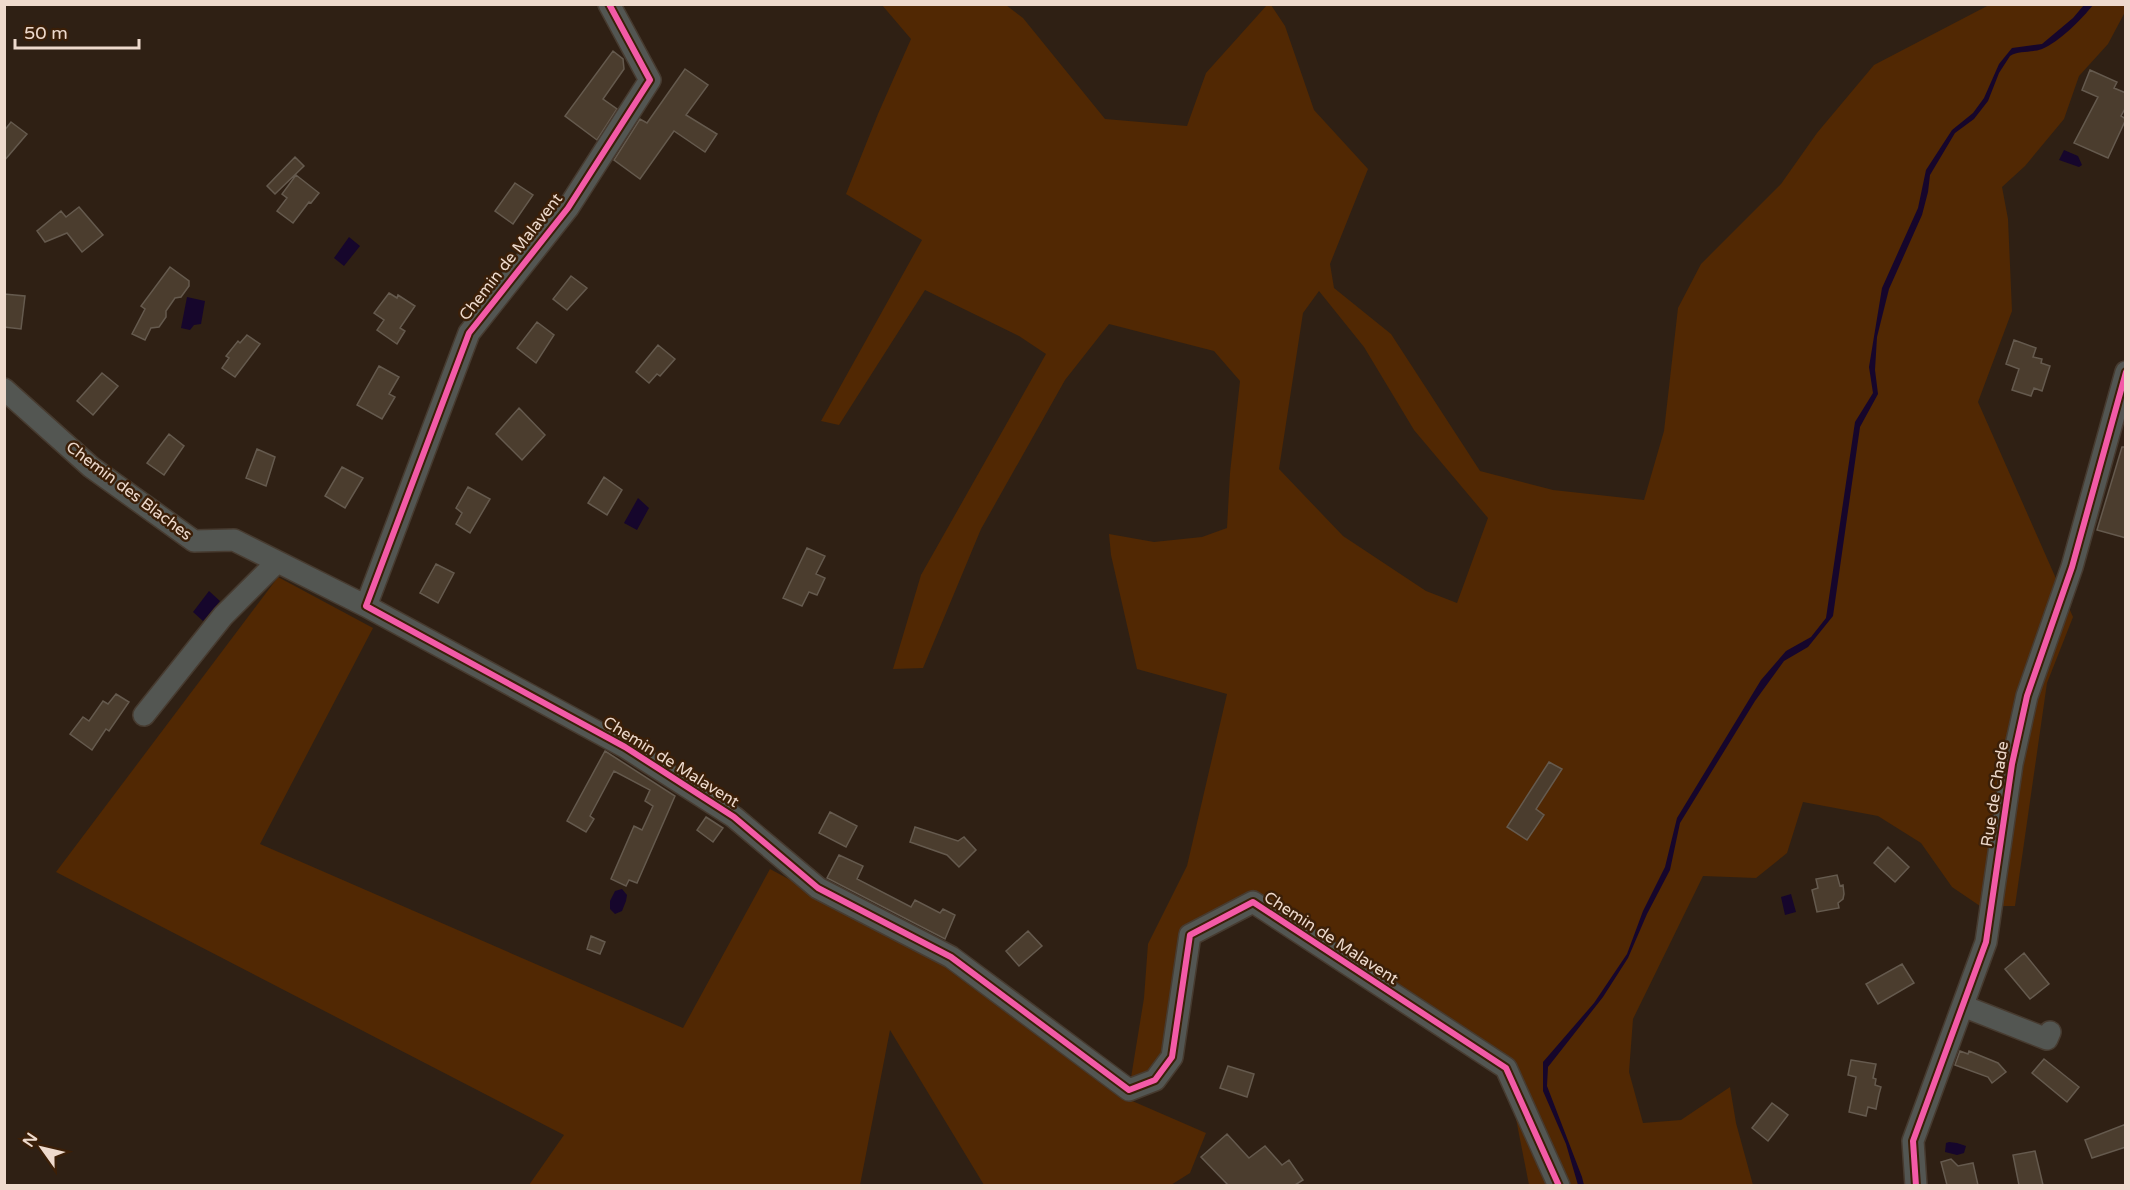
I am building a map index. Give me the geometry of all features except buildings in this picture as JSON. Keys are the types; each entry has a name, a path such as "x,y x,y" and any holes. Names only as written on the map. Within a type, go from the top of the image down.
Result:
{"street":[{"name":"Chemin de Malavent","path":"609,4 650,80 568,208 469,333 366,606 625,747 735,817 818,888 951,957 1129,1090 1155,1080 1172,1057 1190,935 1252,902 1506,1068 1559,1185"},
{"name":"Rue de Chade","path":"1916,1185 1913,1142 1986,942 2012,764 2027,696 2072,567 2126,372"},
{"name":"Chemin des Blaches","path":"4,390 91,467 194,541 234,540 366,606"},
{"path":"144,715 223,615 277,562"},
{"path":"1963,1006 2047,1039 2050,1032"}],"shaded area":[{"path":"882,5 1006,5 1023,18 1105,119 1187,126 1206,73 1267,5 1271,5 1285,26 1314,110 1368,169 1330,264 1334,288 1391,334 1480,471 1553,490 1644,500 1664,431 1678,308 1701,264 1781,184 1817,133 1874,65 1989,5 2125,5 2125,12 2108,44 2079,76 2064,119 2025,166 2002,187 2008,219 2012,311 1978,402 2073,617 2047,683 2015,906 1980,906 1952,887 1921,843 1878,816 1803,802 1787,853 1756,878 1703,876 1633,1019 1629,1072 1643,1123 1681,1120 1730,1087 1736,1123 1753,1185 1529,1185 1506,1068 1253,902 1190,935 1172,1057 1129,1090 1144,998 1148,944 1187,866 1227,694 1137,669 1111,555 1109,534 1154,542 1202,537 1227,528 1230,473 1240,381 1214,351 1109,324 1065,380 981,529 923,668 893,669 921,575 1046,354 1019,336 925,290 839,425 821,421 922,240 846,194 911,39","holes":["1319,291 1364,347 1414,430 1488,518 1457,603 1426,591 1343,536 1279,469 1303,313"]},
{"path":"2084,5 2093,5 2056,41 2042,49 2010,56 1999,73 1988,101 1974,119 1955,133 1930,175 1922,215 1889,289 1877,337 1875,370 1878,394 1860,427 1833,616 1808,647 1784,661 1755,701 1680,823 1670,870 1647,914 1628,958 1603,997 1548,1067 1547,1086 1584,1185 1578,1185 1566,1144 1543,1091 1543,1062 1594,1003 1627,954 1643,911 1665,867 1677,818 1761,680 1786,651 1811,637 1826,618 1855,422 1873,393 1869,367 1882,288 1918,208 1926,170 1952,130 1973,113 1984,98 1999,64 2012,48 2042,44 2073,18"},
{"path":"2064,150 2078,156 2082,165 2079,167 2059,160"},
{"path":"349,237 360,246 344,266 334,258"},
{"path":"187,297 205,301 201,324 194,325 190,330 181,328"},
{"path":"638,498 649,508 637,530 624,523"},
{"path":"278,577 373,628 260,844 683,1028 770,869 928,954 1130,1100 1206,1133 1190,1173 1171,1185 984,1185 890,1030 860,1185 529,1185 564,1135 56,872"},
{"path":"209,591 220,601 203,621 193,612"},
{"path":"622,889 627,895 626,901 622,911 615,914 610,909 610,901 615,891"},
{"path":"1791,894 1796,912 1785,915 1781,897"},
{"path":"1946,1143 1966,1146 1964,1153 1957,1155 1945,1152"}],"cycle path":[{"path":"609,4 650,80 568,208 469,333 366,606 625,747 734,817 818,888 951,957 1129,1090 1155,1080 1172,1057 1190,935 1253,902 1506,1068 1559,1186"},
{"path":"1916,1186 1913,1141 1986,942 2012,764 2027,696 2072,567 2126,372"}]}
